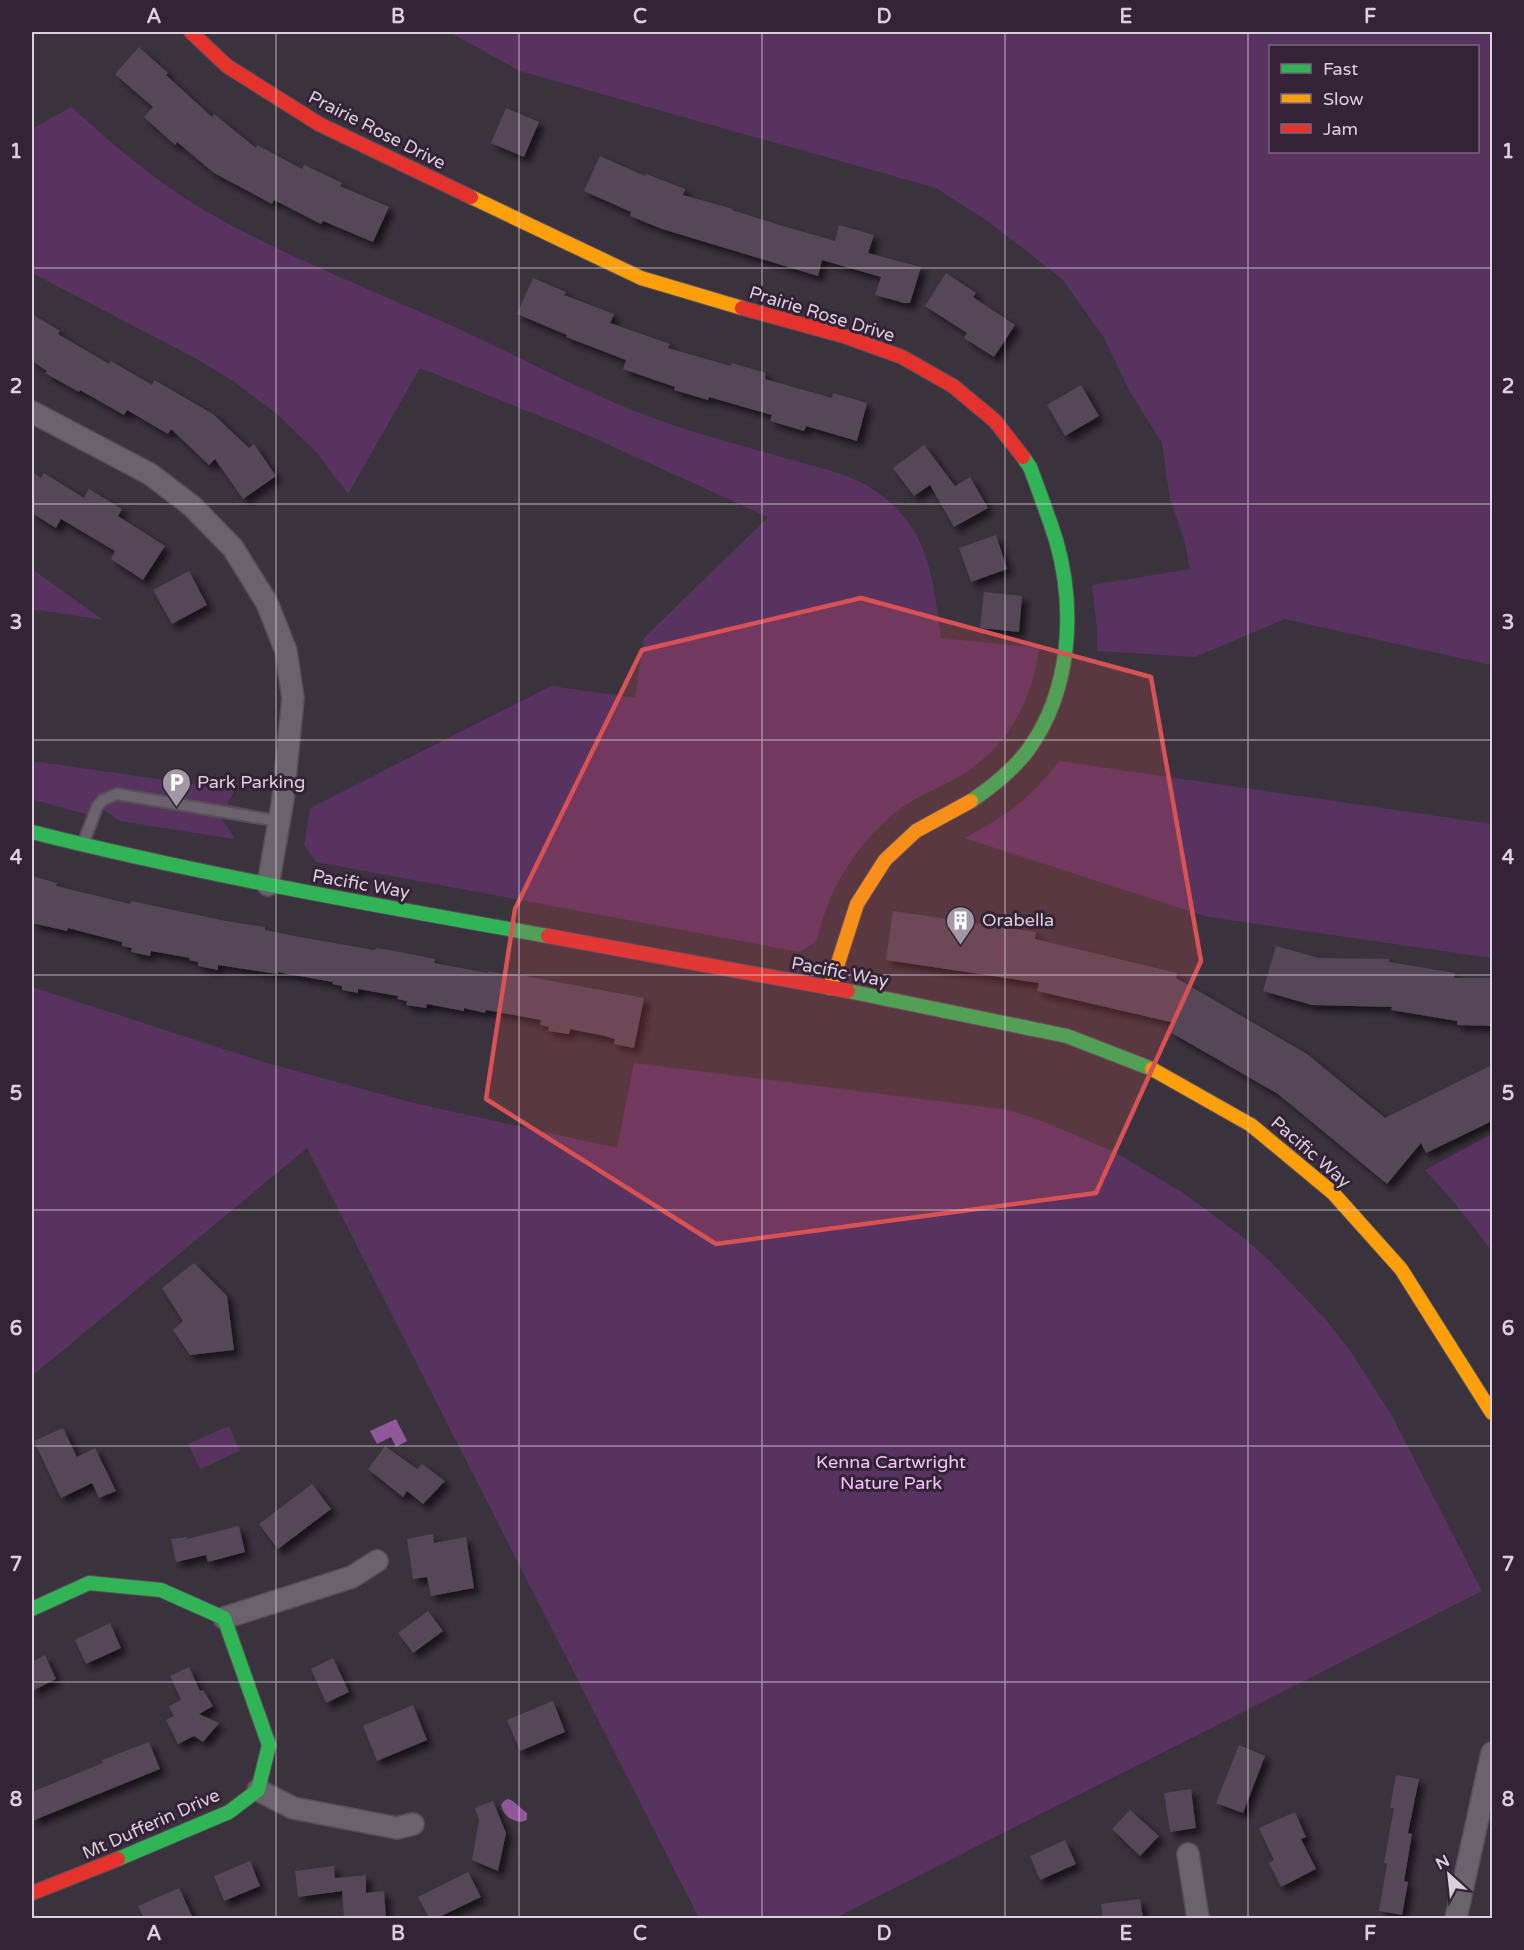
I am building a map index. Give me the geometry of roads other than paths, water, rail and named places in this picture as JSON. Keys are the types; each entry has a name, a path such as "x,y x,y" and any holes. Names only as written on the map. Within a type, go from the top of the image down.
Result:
{"street":[{"name":"Prairie Rose Drive","path":"191,32 226,66 319,124 641,278 844,336 902,357 953,386 995,422 1030,467 1056,541 1065,586 1067,624 1065,655 1053,706 1028,750 995,785 966,805 916,831 885,860 857,904 830,988"},
{"path":"32,411 150,474 192,506 233,548 267,603 285,651 293,698 289,750 268,885"},
{"name":"Pacific Way","path":"32,832 268,885 830,988 1067,1036 1155,1070 1251,1125 1333,1193 1401,1269 1492,1413"},
{"path":"32,1609 89,1583 161,1590 224,1618 352,1577 377,1561"},
{"path":"224,1618 269,1744 258,1790 293,1808 397,1828 413,1824"},
{"path":"1456,1918 1492,1753"},
{"name":"Mt Dufferin Drive","path":"32,1893 229,1812 258,1790"},
{"path":"1188,1854 1198,1918"}],"lane":[{"path":"83,845 97,807 103,800 117,794 278,821"}],"place":[{"name":"Park Parking","path":"176,808"},
{"name":"Orabella","path":"961,946"}],"park label":[{"name":"Kenna Cartwright Nature Park","path":"891,1472"}]}
